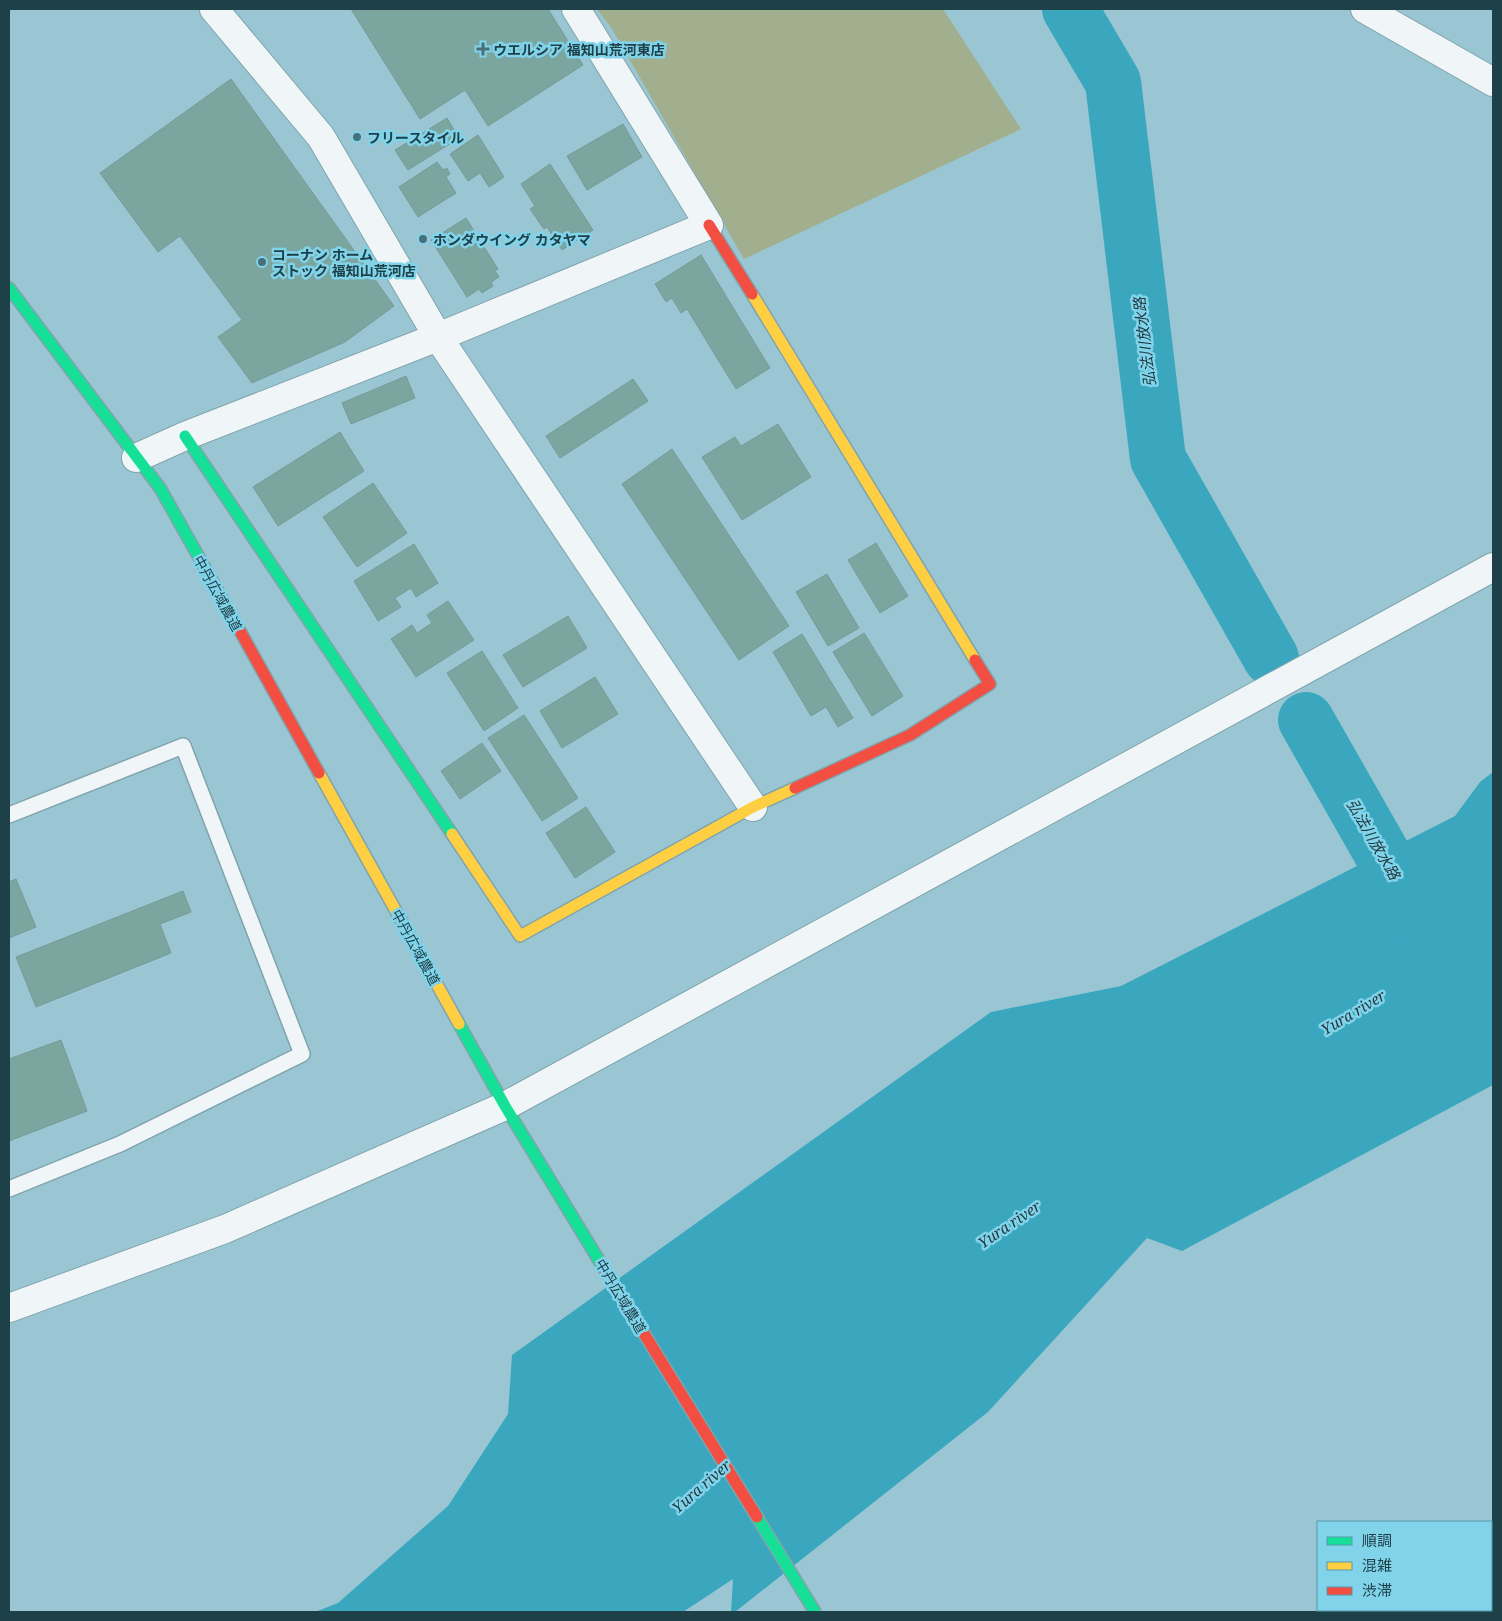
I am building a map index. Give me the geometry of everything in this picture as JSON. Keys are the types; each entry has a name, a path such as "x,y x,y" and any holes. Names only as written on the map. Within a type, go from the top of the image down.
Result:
{"street":[{"path":"214,9 321,137 438,337 753,807"},
{"path":"185,436 520,936 753,807 910,735 990,684 576,9"},
{"path":"1365,9 1493,82"},
{"path":"136,458 185,436 438,337 709,224"},
{"name":"中丹広域農道","path":"9,288 160,488 505,1106 815,1612"},
{"path":"9,1308 225,1229 505,1106 1493,567"}],"lane":[{"path":"9,815 183,746 302,1054 120,1144 9,1189"}],"green space":[{"path":"597,9 943,9 1021,129 744,259 612,29"}],"water":[{"name":"Yura river","path":"1493,772 1493,1085 1182,1251 1147,1238 988,1412 735,1612 731,1612 733,1579 683,1612 315,1612 338,1603 448,1506 508,1414 512,1355 991,1012 1121,986 1455,816 1480,782"}],"building":[{"path":"351,9 548,9 583,65 488,126 465,90 420,119"},
{"path":"231,79 394,306 345,342 252,383 218,337 242,320 180,236 158,252 100,173"},
{"path":"447,118 459,138 408,170 395,150"},
{"path":"623,124 642,157 587,190 567,156"},
{"path":"478,135 504,177 489,187 480,173 468,181 450,154"},
{"path":"437,162 443,170 447,168 450,174 446,177 456,193 418,217 399,187"},
{"path":"550,164 593,230 562,250 547,227 544,229 530,209 535,206 521,184"},
{"path":"466,218 498,269 495,271 499,277 491,282 493,286 482,293 479,289 467,297 431,240"},
{"path":"701,255 770,368 736,389 687,309 681,313 672,298 666,302 655,284"},
{"path":"406,376 415,398 351,424 342,403"},
{"path":"633,379 648,401 560,458 546,436"},
{"path":"778,424 811,477 742,520 702,457 735,437 741,446"},
{"path":"340,432 364,471 278,526 253,487"},
{"path":"672,449 789,626 739,660 622,484"},
{"path":"373,483 407,533 357,567 323,517"},
{"path":"876,543 908,596 880,613 848,560"},
{"path":"414,544 438,583 416,597 411,588 395,598 401,607 378,621 354,581"},
{"path":"827,574 859,628 828,646 796,592"},
{"path":"448,601 474,640 416,677 391,639 412,625 417,633 432,623 427,615"},
{"path":"568,616 587,648 523,687 503,655"},
{"path":"864,633 903,696 872,716 833,652"},
{"path":"802,634 853,718 838,727 826,707 811,716 773,652"},
{"path":"482,651 518,708 484,731 447,673"},
{"path":"595,677 618,714 562,748 540,711"},
{"path":"524,715 578,798 542,821 488,738"},
{"path":"482,743 501,771 460,799 441,771"},
{"path":"586,807 615,852 575,878 546,833"},
{"path":"16,879 36,927 9,938 9,882"},
{"path":"183,891 191,912 160,924 171,953 36,1007 16,957"},
{"path":"61,1040 87,1111 9,1141 9,1059"}],"waterway":[{"name":"弘法川放水路","path":"1070,9 1113,82 1158,459 1271,658"},
{"name":"弘法川放水路","path":"1306,720 1421,922"}],"traffic: fast":[{"path":"9,288 160,488 210,577"},
{"path":"185,436 452,834"},
{"path":"459,1024 505,1106 603,1267"},
{"path":"757,1517 815,1612"}],"traffic: slow":[{"path":"752,294 975,660"},
{"path":"319,773 459,1024"},
{"path":"452,834 520,936 753,807 795,788"}],"traffic: jam":[{"path":"709,225 752,294"},
{"path":"210,577 319,773"},
{"path":"795,788 910,735 990,684 975,660"},
{"path":"603,1267 757,1517"}],"place":[{"name":"ウエルシア 福知山荒河東店","path":"483,49"},
{"name":"フリースタイル","path":"357,137"},
{"name":"ホンダウイング カタヤマ","path":"423,239"},
{"name":"コーナン ホーム ストック 福知山荒河店","path":"262,262"}]}
